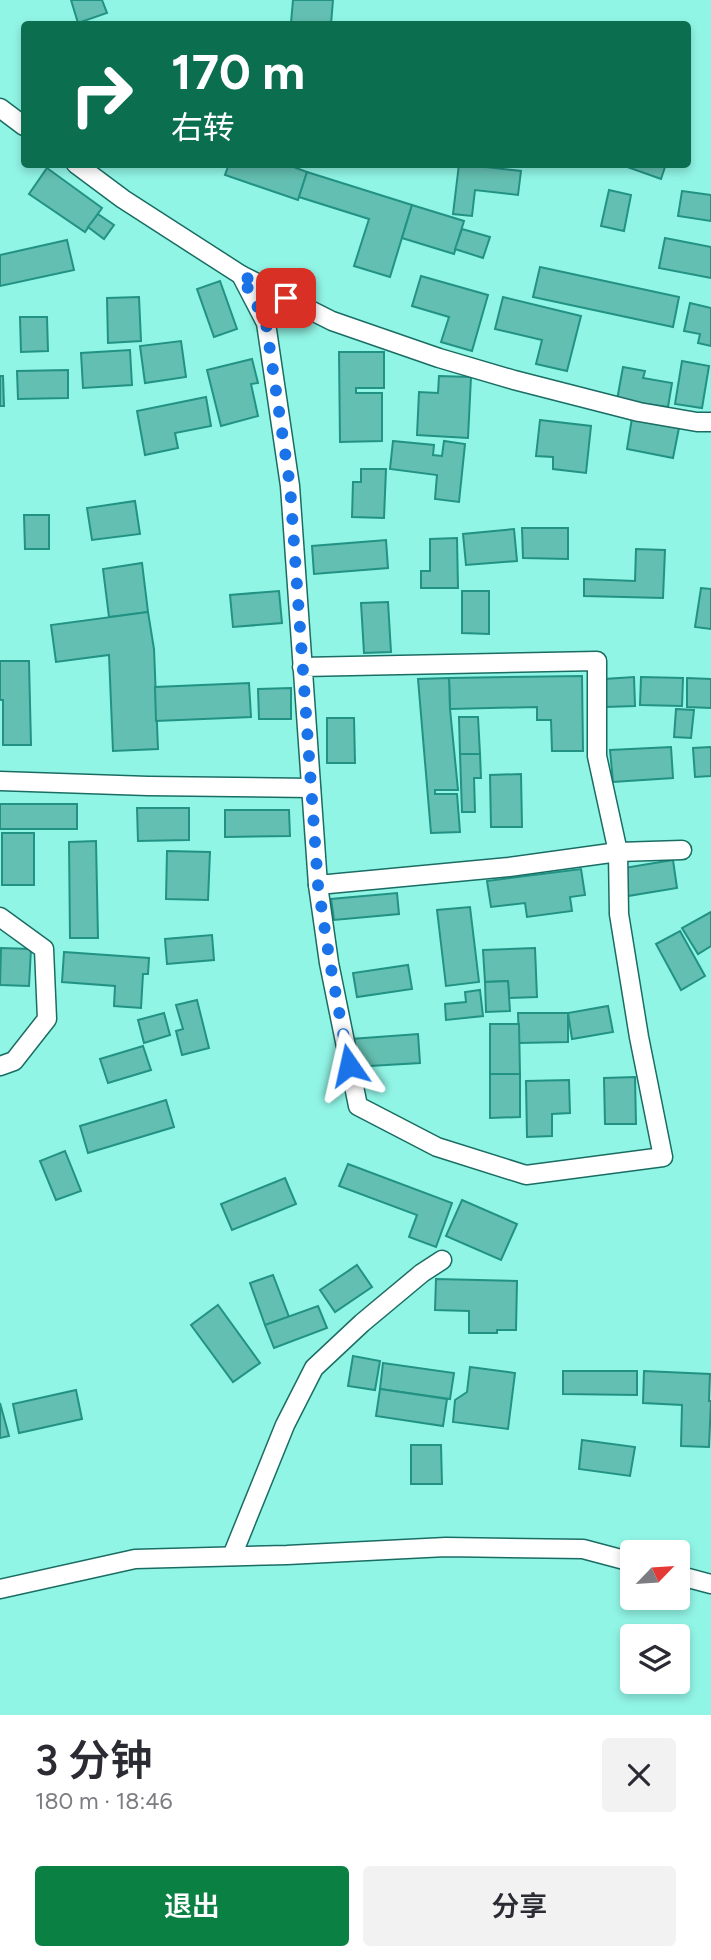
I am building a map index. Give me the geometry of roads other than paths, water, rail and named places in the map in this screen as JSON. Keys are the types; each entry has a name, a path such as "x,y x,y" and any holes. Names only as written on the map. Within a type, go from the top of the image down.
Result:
{"lane":[{"path":"0,108 21,124"},
{"path":"81,168 123,199 241,275 332,321 439,358 514,380 639,412 711,422"},
{"path":"241,275 266,323 290,486 302,667 312,788 318,885 358,1106 437,1147 526,1175 663,1157 639,1037 619,914 618,852 597,756 597,661 302,667"},
{"path":"0,781 312,788"},
{"path":"318,885 509,867 618,852 682,850"},
{"path":"0,917 44,950 47,1019 14,1061 0,1066"},
{"path":"232,1556 285,1425 314,1368 362,1323 422,1273 442,1260"},
{"path":"0,1589 135,1559 446,1547 583,1549 620,1559"},
{"path":"690,1578 711,1584"}]}
